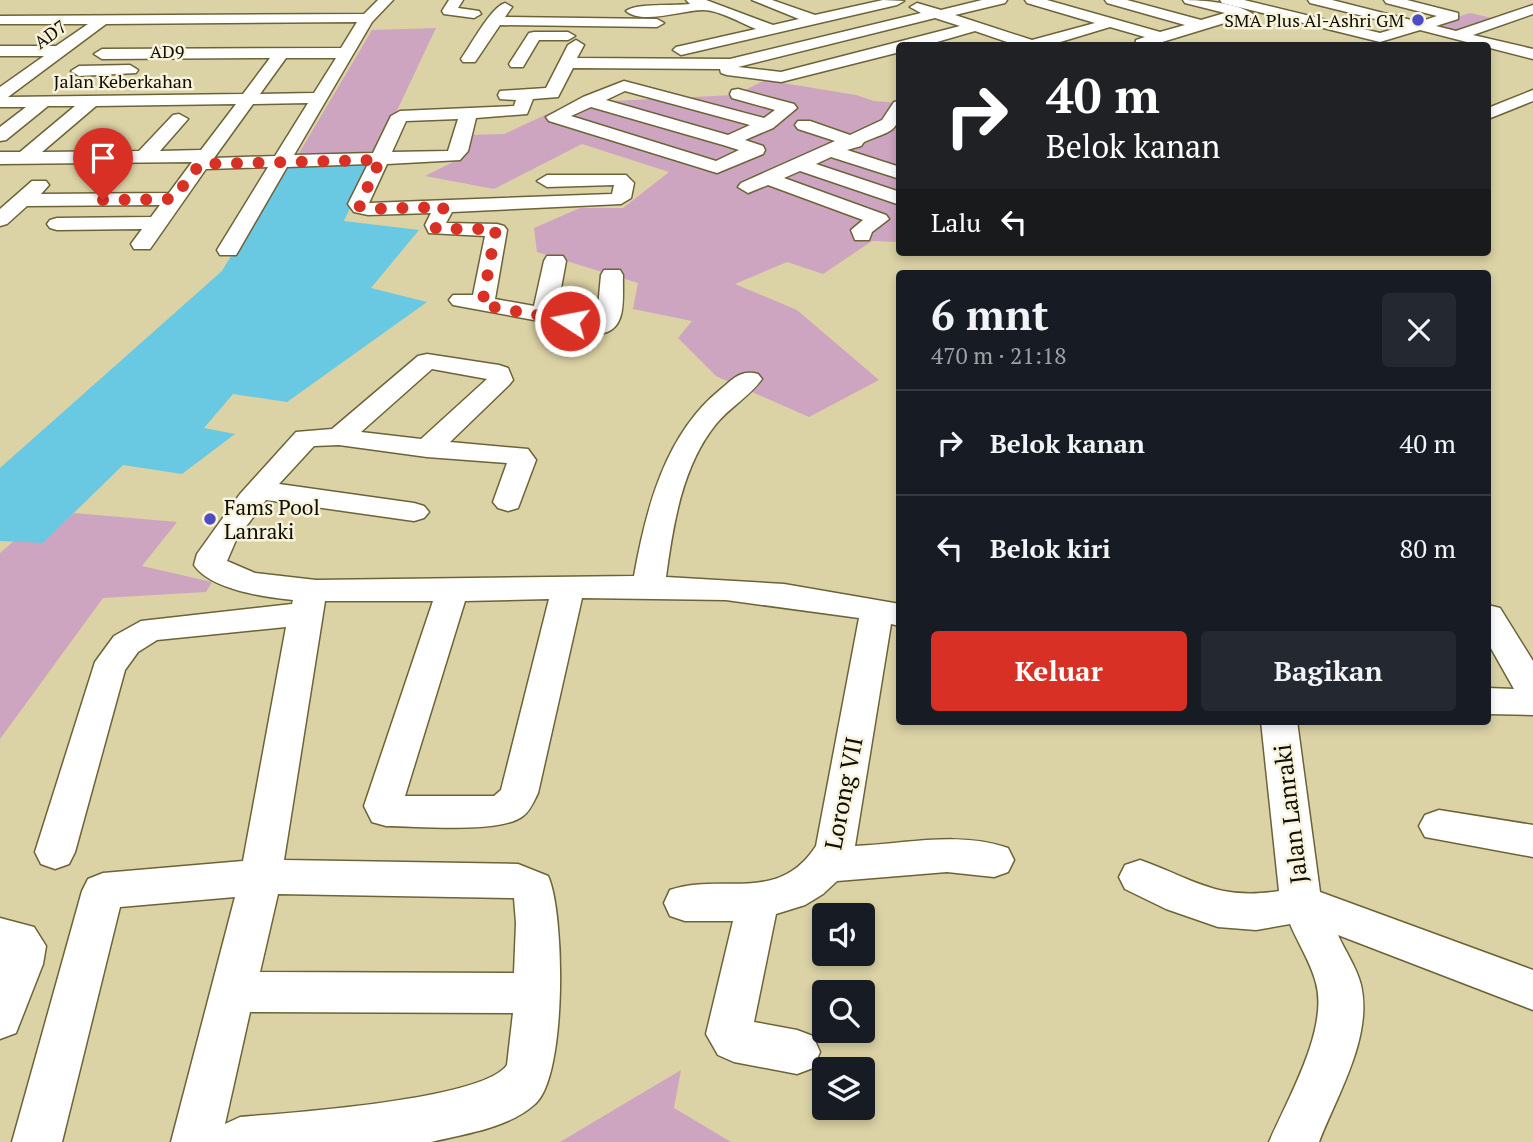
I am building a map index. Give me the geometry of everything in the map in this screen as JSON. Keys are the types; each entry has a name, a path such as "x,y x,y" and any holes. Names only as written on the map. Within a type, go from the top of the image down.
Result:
{"street":[{"path":"228,250 368,19 386,0"},
{"path":"456,0 449,11 474,14"},
{"path":"469,59 510,0"},
{"path":"759,0 815,20"},
{"path":"826,0 856,10"},
{"path":"547,16 577,43 697,48 899,0 1024,42"},
{"path":"682,79 715,64 1000,0"},
{"path":"1032,0 1160,37"},
{"path":"1112,0 1202,25"},
{"path":"1190,0 1348,42"},
{"path":"1227,0 1376,38 1419,28 1453,16 1391,0"},
{"path":"1304,0 1419,28"},
{"path":"1315,0 1472,42"},
{"path":"1426,0 1506,18"},
{"path":"144,157 162,138 192,115 201,75 212,54 267,2"},
{"path":"1515,2 1533,8"},
{"name":"AD7","path":"6,90 126,3"},
{"path":"482,96 552,93 577,43 628,23 657,18 699,3 773,30"},
{"path":"1440,42 1533,8"},
{"path":"1036,15 1062,9"},
{"path":"1144,42 1241,13"},
{"path":"493,21 547,16 657,18"},
{"path":"711,23 737,18"},
{"path":"142,244 247,100 275,54 306,19"},
{"path":"0,20 368,19"},
{"path":"919,42 1010,22"},
{"path":"620,43 628,23"},
{"path":"1044,42 1109,23"},
{"path":"0,36 80,36"},
{"path":"517,64 534,36 715,64 729,71 777,78 896,48"},
{"path":"63,85 103,54 109,37"},
{"path":"156,54 175,37"},
{"path":"1454,37 1476,42"},
{"path":"1491,45 1529,54"},
{"path":"1491,47 1529,54"},
{"path":"697,48 719,56 715,64"},
{"path":"0,51 59,51"},
{"path":"0,62 17,51"},
{"path":"103,54 347,53"},
{"path":"852,59 896,64"},
{"name":"AD9","path":"79,71 201,75"},
{"path":"6,90 201,75"},
{"path":"536,123 624,86 767,124"},
{"path":"722,90 788,108 767,124 729,141"},
{"path":"526,94 520,110 401,115 358,204 361,208 444,207 614,200 621,198 624,183 619,179 547,181"},
{"path":"1491,113 1533,95"},
{"name":"Jalan Keberkahan","path":"0,102 90,102 192,115 247,100 320,98"},
{"path":"589,101 756,149 714,171"},
{"path":"0,136 43,102"},
{"path":"24,158 90,102"},
{"path":"0,158 144,157 199,166 456,155 468,113"},
{"path":"151,120 192,115 233,118"},
{"path":"555,117 714,171 879,219 860,230 862,236"},
{"path":"0,120 20,120"},
{"path":"70,120 97,120"},
{"path":"804,125 887,146"},
{"path":"759,183 799,160 830,153 894,126"},
{"path":"47,139 162,138"},
{"path":"830,153 896,172"},
{"path":"758,156 799,160 896,196"},
{"path":"164,177 199,166"},
{"path":"1,218 52,179 11,179"},
{"path":"24,200 173,199"},
{"path":"39,240 79,201"},
{"path":"444,207 435,225 436,229 494,229 498,232 471,302 596,326 606,324 612,275"},
{"path":"57,223 156,223"},
{"path":"544,316 555,261"},
{"path":"339,437 427,360 499,373 500,380 427,449"},
{"path":"648,587 663,509 673,475 687,445 724,398 749,379"},
{"path":"309,602 222,573 210,565 209,558 259,490 306,438 339,437 427,449 522,457 508,502"},
{"path":"259,490 414,512"},
{"path":"55,852 108,670 119,648 139,634 153,629 309,602 452,592 648,587 749,591 888,613"},
{"path":"452,592 386,794 383,806 386,811 495,811 509,807 514,801 519,793 568,589"},
{"path":"196,1142 261,877 309,602"},
{"name":"Lorong VII","path":"685,903 736,905 758,902 806,883 820,875 828,865 835,849 888,613"},
{"path":"1491,621 1533,690"},
{"path":"1491,701 1533,702"},
{"name":"Jalan Lanraki","path":"1279,725 1301,903 1339,984 1342,999 1338,1034 1294,1142"},
{"path":"1439,826 1533,841"},
{"path":"828,865 901,860 949,853 994,860"},
{"path":"37,1142 103,891 261,877 518,881 533,888 536,901 536,993 532,1063 519,1088 480,1107 386,1126 302,1139 240,1142"},
{"path":"1140,877 1194,904 1218,911 1277,911 1301,903 1533,990"},
{"path":"758,902 729,1034 734,1040 797,1052"},
{"path":"0,937 19,940 24,946 21,964 0,1018"},
{"path":"231,992 536,993"}],"shaded area":[{"path":"1470,13 1496,19 1455,33 1429,26"},
{"path":"436,28 375,157 295,160 372,30"},
{"path":"765,80 896,103 896,242 872,241 823,274 787,262 735,284 797,310 879,380 809,417 716,376 678,338 692,321 633,309 638,283 537,252 534,228 580,208 623,208 669,172 582,144 494,189 425,176 463,157 468,135 504,134 571,103 735,95"},
{"path":"74,513 177,522 142,566 212,582 206,592 103,598 0,739 0,553 14,541 43,542"},
{"path":"681,1070 674,1108 731,1142 560,1142"}],"water":[{"path":"371,163 344,221 419,230 371,288 427,302 287,402 233,394 204,428 235,434 182,474 123,465 43,543 0,541 0,468 222,271 287,164"}],"place":[{"name":"SMA Plus Al-Ashri GM","path":"1418,20"},
{"name":"Fams Pool Lanraki","path":"210,519"}],"route":[{"path":"103,200 173,199 200,164 380,160 358,204 361,208 444,207 434,227 436,229 496,229 498,232 482,305 570,321"}]}
